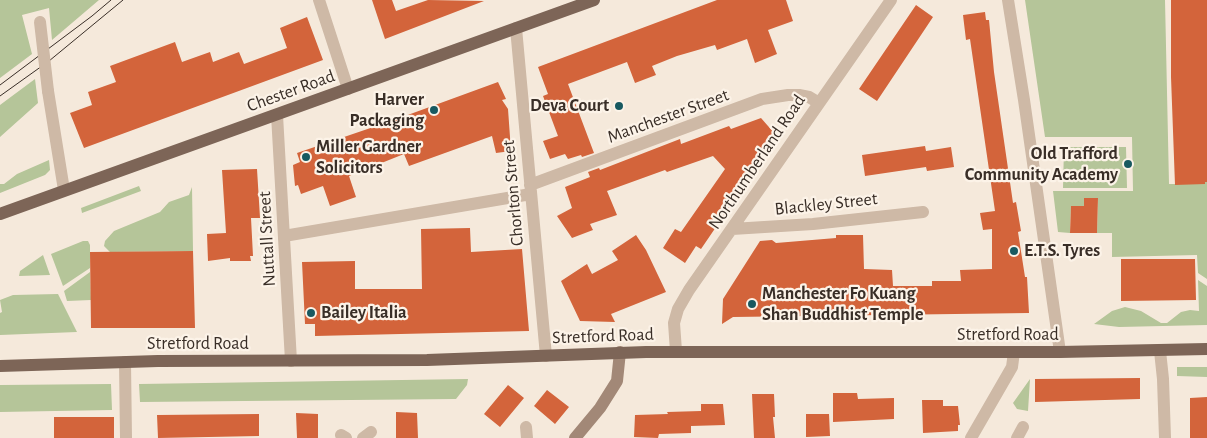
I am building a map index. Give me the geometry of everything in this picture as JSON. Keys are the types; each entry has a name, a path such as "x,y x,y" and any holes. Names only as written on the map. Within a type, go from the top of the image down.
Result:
{"main road":[{"name":"Chester Road","path":"0,214 594,0"},
{"name":"Stretford Road","path":"0,366 125,362 427,360 620,352 1060,352 1207,349"},
{"path":"575,438 600,408 617,382 620,352"}],"street":[{"path":"320,0 348,89"},
{"name":"Northumberland Road","path":"676,352 674,322 678,309 689,290 891,0"},
{"path":"1008,0 1060,352"},
{"path":"40,22 48,92 64,190"},
{"name":"Chorlton Street","path":"516,28 546,356"},
{"name":"Manchester Street","path":"284,236 530,189 762,99 788,95 809,97 819,102"},
{"name":"Nuttall Street","path":"277,115 291,361"},
{"name":"Blackley Street","path":"732,229 813,224 923,212"},
{"path":"1160,351 1165,438"},
{"path":"971,438 1012,367 1014,352"},
{"path":"125,362 126,438"}],"green space":[{"path":"0,0 99,0 52,40 49,8 22,15 32,54 0,78"},
{"path":"1025,0 1165,0 1169,184 1204,184 1207,182 1207,279 1198,273 1197,255 1112,257 1112,233 1097,233 1098,198 1084,206 1071,206 1070,233 1058,232 1053,191 1133,191 1132,137 1045,137"},
{"path":"35,79 38,103 0,137 0,105"},
{"path":"1064,147 1126,147 1127,188 1063,188"},
{"path":"49,160 50,170 45,175 0,193 0,184 4,184 17,174"},
{"path":"139,186 141,191 82,213 81,208"},
{"path":"192,187 193,251 110,252 104,246 105,241 114,231 160,212 169,202 189,195"},
{"path":"83,241 88,241 90,245 90,268 63,286 51,254"},
{"path":"43,255 50,275 19,276 20,271"},
{"path":"90,272 91,300 67,301 64,291"},
{"path":"1198,280 1207,286 1207,325 1119,327 1094,324 1112,311 1125,307 1141,311 1161,323 1167,323 1181,312 1199,311"},
{"path":"58,294 77,332 0,335 0,313 2,312 0,300 13,295"},
{"path":"1177,367 1207,367 1207,377 1177,376"},
{"path":"468,379 467,385 456,399 140,402 139,384"},
{"path":"1030,379 1028,411 1017,409 1013,403"},
{"path":"111,384 112,410 0,412 0,385"}],"building":[{"path":"372,0 392,0 396,11 428,0 484,1 385,39"},
{"path":"717,0 786,0 793,21 768,30 777,54 755,63 747,39 717,50 715,45 677,56 652,66 656,75 635,83 627,62 568,84 594,153 568,159 565,154 550,159 543,141 558,136 543,96 548,94 538,67"},
{"path":"1171,0 1207,0 1207,182 1205,184 1175,185 1171,77"},
{"path":"916,5 933,17 877,101 859,89"},
{"path":"985,12 986,20 989,20 994,72 1013,203 1016,202 1021,231 1018,232 1025,277 1027,277 1029,313 733,317 722,324 723,299 760,241 772,240 776,243 836,238 836,235 863,235 864,269 892,270 893,286 932,286 932,281 961,281 960,270 992,269 992,229 983,230 980,213 995,211 970,39 966,40 963,15"},
{"path":"307,17 323,60 84,148 70,113 92,105 88,92 116,82 110,66 175,42 182,62 210,52 213,62 239,52 244,64 287,48 280,28"},
{"path":"498,82 506,99 502,100 508,109 511,151 496,153 492,136 409,166 404,154 349,176 356,197 330,206 323,186 301,194 298,185 295,186 293,165 300,162 297,153"},
{"path":"761,118 775,134 701,249 696,246 685,263 663,248 675,229 681,232 725,169 713,156 667,172 665,170 607,191 617,215 590,224 593,230 572,238 557,216 572,208 565,187 590,177 588,172 599,168 600,170 680,139 681,144 729,126 731,129"},
{"path":"925,146 926,151 951,147 954,167 927,171 926,167 865,176 862,155"},
{"path":"257,169 260,218 251,218 253,256 250,256 251,261 230,261 230,258 208,261 207,234 226,233 222,170"},
{"path":"1084,198 1098,198 1097,233 1070,233 1071,206 1084,206"},
{"path":"470,228 471,252 522,249 529,331 315,336 315,324 305,324 302,262 355,261 355,289 422,289 421,229"},
{"path":"636,235 646,250 666,292 611,314 615,322 580,321 561,281 587,264 592,274 618,260 612,251"},
{"path":"193,251 195,328 91,328 90,252"},
{"path":"1121,259 1195,259 1196,300 1121,301"},
{"path":"1140,378 1140,399 1035,402 1035,379"},
{"path":"508,385 524,398 500,427 484,414"},
{"path":"547,390 569,407 555,424 534,406"},
{"path":"833,393 857,393 858,399 894,398 894,419 833,422"},
{"path":"752,394 774,394 775,417 773,417 775,438 754,438"},
{"path":"1207,397 1207,438 1190,438 1190,398"},
{"path":"922,400 943,400 943,406 958,406 960,425 958,425 958,431 923,433"},
{"path":"701,404 723,404 725,425 691,426 691,433 659,434 658,438 634,437 635,415 701,411"},
{"path":"396,412 417,413 418,438 396,438"},
{"path":"296,413 318,414 318,438 297,438"},
{"path":"259,414 259,436 158,438 157,415"},
{"path":"806,414 829,414 830,436 806,437"},
{"path":"54,417 114,417 114,438 54,438"}],"tram line":[{"path":"0,85 111,0"},
{"path":"0,96 49,61 123,0"}],"place":[{"name":"Deva Court","path":"619,106"},
{"name":"Harver Packaging","path":"434,110"},
{"name":"Miller Gardner Solicitors","path":"306,157"},
{"name":"Old Trafford Community Academy","path":"1128,164"},
{"name":"E.T.S. Tyres","path":"1014,251"},
{"name":"Manchester Fo Kuang Shan Buddhist Temple","path":"752,304"},
{"name":"Bailey Italia","path":"311,313"}]}
